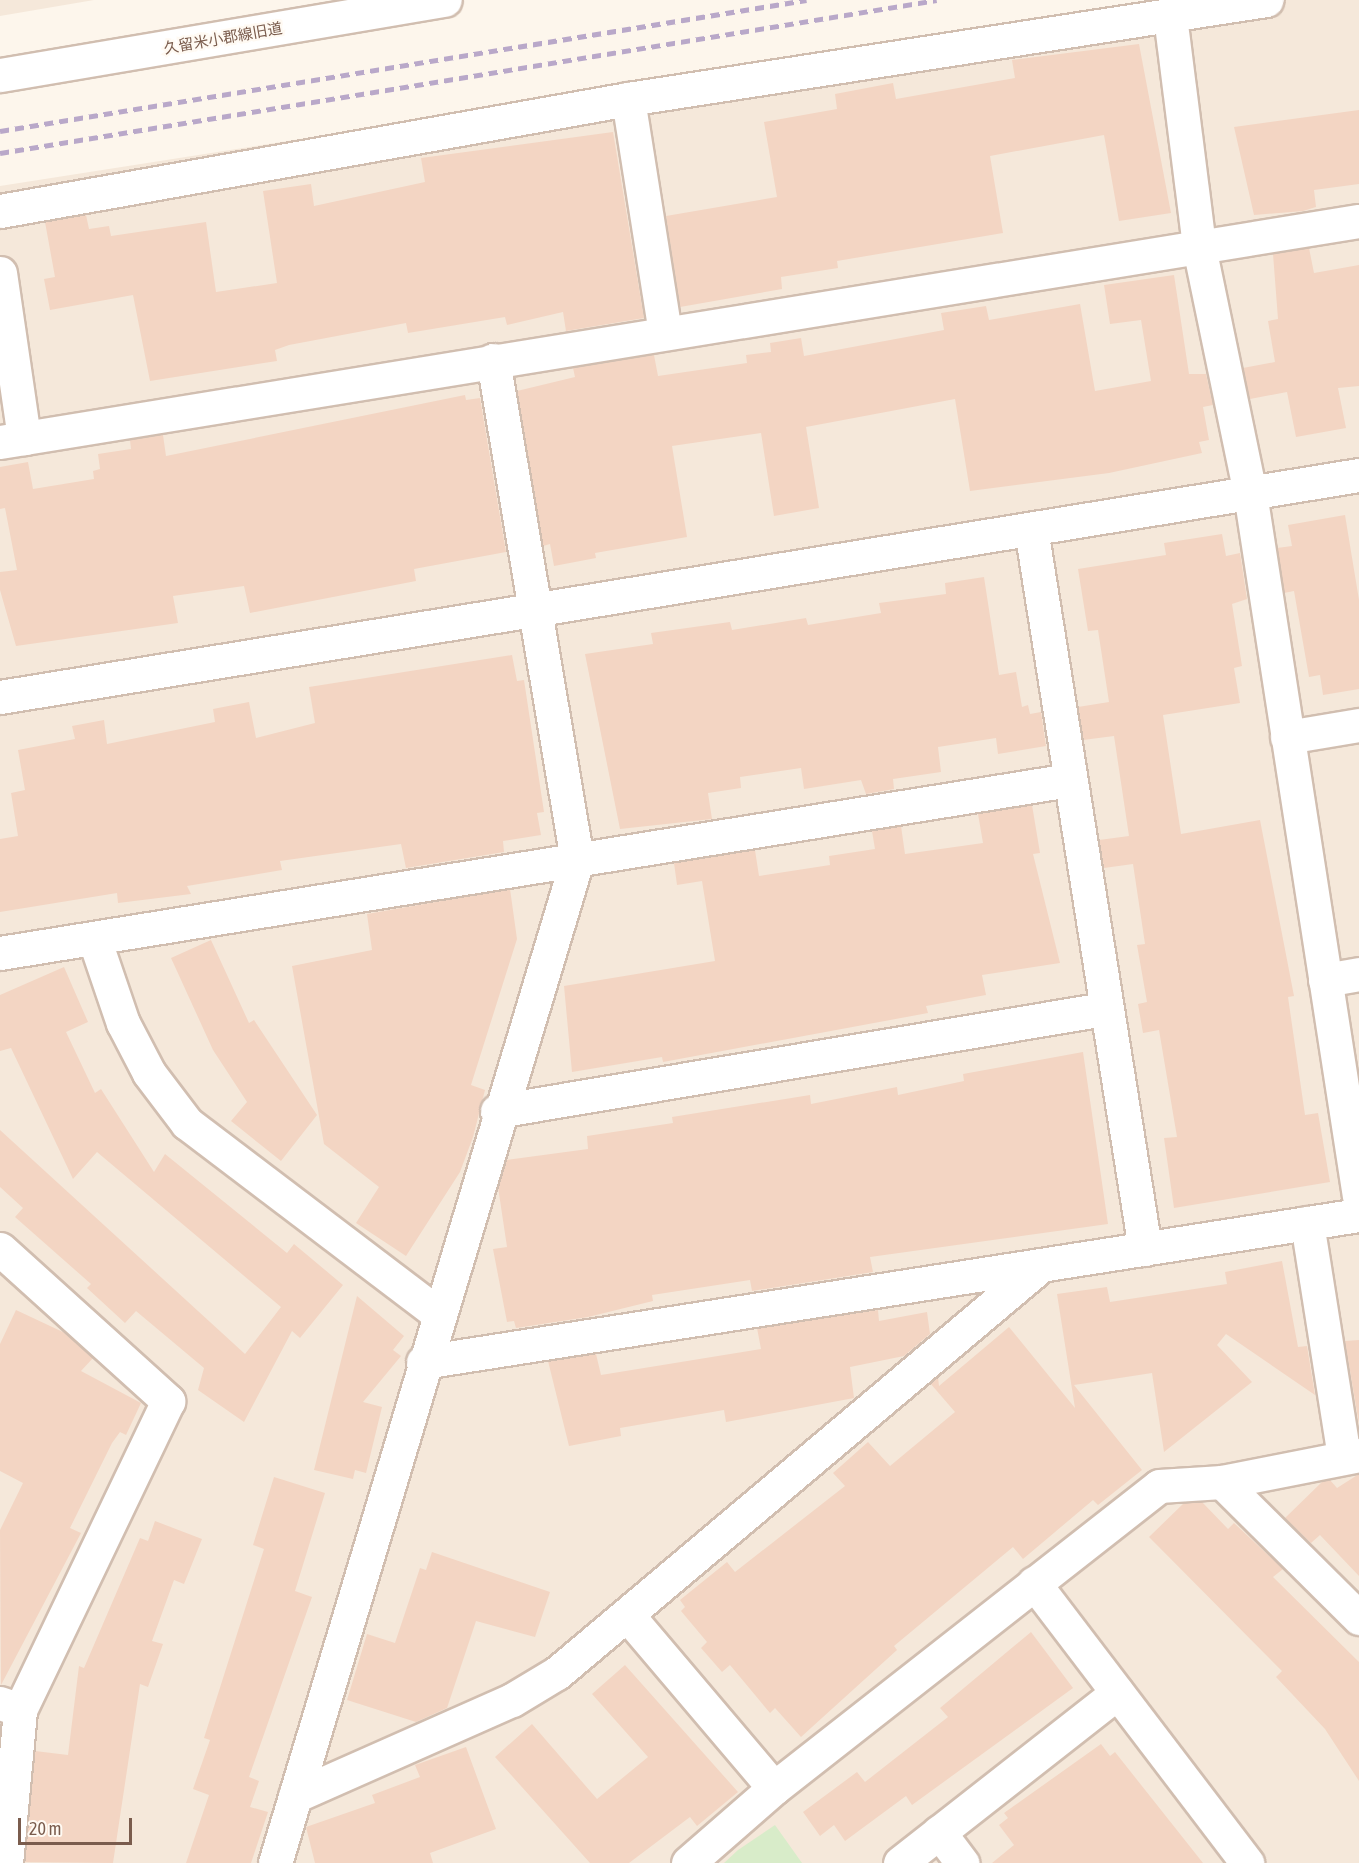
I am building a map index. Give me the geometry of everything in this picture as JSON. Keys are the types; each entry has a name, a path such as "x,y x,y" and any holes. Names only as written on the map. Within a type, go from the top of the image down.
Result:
{"street":[{"name":"久留米小郡線旧道","path":"0,75 338,9 445,0"},
{"path":"0,211 628,99 1266,0"},
{"path":"1170,16 1199,247 1250,493 1359,1196"},
{"path":"628,99 665,332"},
{"path":"0,273 12,440 665,332 1359,221"},
{"path":"275,1863 497,1111 577,860 493,360"},
{"path":"0,697 1359,476"},
{"path":"1031,529 1104,1009 1145,1249"},
{"path":"1287,737 1359,725"},
{"path":"0,953 1069,780"},
{"path":"94,938 123,1023 149,1073 187,1123 437,1313"},
{"path":"1325,980 1359,974"},
{"path":"497,1111 1104,1009"},
{"path":"423,1362 1359,1215"},
{"path":"688,1863 774,1788 1159,1486 1222,1482 1352,1456 1307,1223"},
{"path":"0,1249 168,1401 10,1707 6,1863"},
{"path":"295,1796 512,1700 557,1673 629,1617 1039,1267"},
{"path":"1222,1482 1359,1618"},
{"path":"1034,1583 1247,1863"},
{"path":"629,1617 774,1788"},
{"path":"900,1863 1117,1693"},
{"path":"939,1832 962,1863"}],"shaded area":[{"path":"0,0 94,0 0,16"},
{"path":"1189,0 1359,0 1359,1863 0,1863 0,186"}],"green space":[{"path":"775,1825 802,1863 724,1863 738,1850"}],"building":[{"path":"1139,44 1171,213 1119,221 1104,135 990,156 1003,233 837,261 838,268 781,277 782,289 680,307 666,216 777,197 764,122 837,109 835,94 893,83 896,99 1015,78 1012,60"},
{"path":"1359,110 1359,184 1314,190 1316,207 1303,211 1254,215 1234,127"},
{"path":"613,132 644,318 566,331 563,312 507,325 505,317 408,333 406,323 289,345 275,350 277,361 150,381 133,295 50,310 44,279 55,277 45,222 86,215 89,229 109,226 111,236 206,222 216,292 277,283 263,191 311,184 314,206 425,182 421,158"},
{"path":"1309,248 1314,273 1359,265 1359,386 1338,388 1346,428 1296,437 1287,392 1250,399 1243,368 1275,362 1268,321 1278,319 1273,254"},
{"path":"1174,275 1189,374 1206,374 1213,405 1203,407 1209,440 1199,442 1202,453 1109,473 970,491 955,399 806,427 819,508 774,516 761,433 672,446 687,537 595,553 596,558 554,566 550,544 543,546 517,391 575,377 573,368 654,355 658,376 747,363 746,355 771,352 770,343 801,338 804,356 944,330 941,313 986,306 989,320 1080,304 1095,391 1151,381 1141,320 1110,324 1104,285"},
{"path":"465,395 466,400 480,398 506,552 414,569 416,581 250,613 244,586 173,596 178,623 16,646 0,590 0,572 17,570 5,508 0,509 0,467 28,462 33,489 94,479 93,471 100,469 98,454 131,449 130,440 163,435 166,456"},
{"path":"1345,515 1359,600 1359,689 1323,695 1320,675 1309,677 1294,591 1284,593 1277,548 1292,546 1288,525"},
{"path":"1222,534 1226,556 1240,553 1247,599 1232,604 1242,666 1234,668 1240,703 1163,715 1181,834 1260,820 1294,996 1288,997 1305,1115 1318,1113 1330,1182 1174,1208 1164,1138 1177,1137 1159,1030 1143,1033 1138,1004 1147,1002 1137,945 1145,944 1133,864 1104,868 1099,840 1129,836 1114,736 1083,740 1078,707 1109,702 1098,630 1088,631 1078,569 1166,555 1164,543"},
{"path":"984,577 999,675 1016,672 1022,707 1028,705 1030,714 1041,712 1046,746 998,754 996,738 938,747 941,772 893,779 894,789 866,794 861,780 804,789 801,768 740,777 741,788 708,793 712,819 620,829 585,654 653,644 651,633 730,622 732,630 806,618 808,625 881,613 879,603 946,594 945,583"},
{"path":"512,655 517,681 524,680 544,812 537,813 541,835 503,841 504,852 406,868 401,844 280,861 282,870 187,886 191,894 118,903 117,893 0,912 0,839 18,836 11,793 25,790 18,750 75,739 72,726 104,720 107,744 215,722 213,709 249,702 256,738 315,723 309,687"},
{"path":"1032,805 1040,853 1033,854 1060,963 982,975 986,995 926,1006 928,1013 663,1062 662,1057 572,1072 564,986 715,961 702,881 677,885 674,863 755,850 759,876 830,865 829,856 875,849 872,831 901,826 905,854 983,843 978,814"},
{"path":"510,889 517,939 471,1085 485,1090 473,1137 460,1172 406,1256 356,1223 379,1187 324,1144 292,966 372,950 367,914"},
{"path":"211,940 249,1023 254,1020 317,1115 281,1161 231,1121 247,1102 213,1050 171,958"},
{"path":"64,967 88,1022 66,1032 95,1093 101,1089 154,1172 165,1154 287,1253 294,1244 343,1285 300,1338 292,1331 244,1422 198,1390 204,1368 136,1311 125,1323 87,1288 91,1284 15,1217 23,1208 0,1187 0,1130 245,1354 281,1307 97,1152 73,1179 11,1048 0,1051 0,995"},
{"path":"1083,1052 1108,1224 870,1257 873,1272 752,1291 750,1280 652,1295 653,1301 588,1317 516,1328 514,1321 507,1322 493,1249 507,1247 498,1187 506,1160 588,1149 587,1136 673,1123 672,1117 810,1095 811,1104 897,1087 898,1095 964,1081 963,1074"},
{"path":"1282,1261 1298,1347 1307,1346 1315,1395 1226,1334 1217,1345 1252,1382 1164,1452 1152,1373 1074,1385 1142,1470 1098,1505 1093,1500 1023,1559 1013,1547 894,1646 897,1650 801,1737 775,1708 770,1713 730,1665 722,1672 701,1648 707,1642 681,1611 685,1607 680,1600 727,1562 735,1572 845,1486 833,1473 868,1442 890,1466 955,1412 930,1383 938,1377 939,1386 1009,1327 1075,1408 1057,1294 1107,1287 1110,1302 1227,1284 1225,1272"},
{"path":"357,1296 404,1336 393,1350 401,1356 363,1402 382,1407 366,1473 355,1470 353,1479 314,1470"},
{"path":"16,1310 65,1333 93,1358 81,1371 141,1403 126,1435 120,1432 112,1443 70,1528 81,1533 1,1685 0,1530 23,1483 0,1471 0,1344"},
{"path":"878,1310 879,1321 927,1312 930,1334 904,1356 850,1367 854,1398 726,1422 724,1410 620,1428 621,1436 569,1446 548,1361 596,1354 601,1375 761,1349 757,1328"},
{"path":"1359,1340 1359,1424 1345,1341"},
{"path":"1359,1474 1359,1576 1320,1535 1311,1543 1285,1518 1323,1481 1330,1480 1337,1488"},
{"path":"274,1477 325,1493 295,1591 312,1597 249,1777 259,1781 250,1807 268,1812 251,1863 186,1863 209,1795 193,1789 210,1740 204,1738 264,1549 253,1545"},
{"path":"1202,1502 1228,1529 1234,1523 1283,1569 1273,1577 1359,1662 1359,1781 1325,1729 1276,1677 1282,1671 1149,1537 1184,1503"},
{"path":"155,1521 202,1539 184,1584 174,1580 152,1641 163,1644 148,1687 140,1684 113,1863 25,1862 35,1751 68,1755 79,1666 84,1668 140,1538 148,1541"},
{"path":"432,1552 550,1592 535,1637 476,1621 447,1708 416,1722 347,1700 367,1634 395,1643 420,1568 426,1570"},
{"path":"1031,1632 1073,1688 912,1805 906,1796 845,1841 834,1825 820,1836 803,1812 857,1772 865,1782 948,1717 940,1708"},
{"path":"625,1665 738,1792 697,1826 690,1817 629,1863 590,1863 495,1757 532,1724 597,1799 648,1757 592,1694"},
{"path":"1101,1744 1110,1756 1115,1752 1203,1863 992,1863 1014,1845 999,1825 1008,1818 1004,1813"},
{"path":"466,1747 496,1829 430,1853 433,1863 315,1863 306,1827 375,1803 372,1795 420,1777 415,1765"}],"railway":[{"path":"0,131 806,0"},
{"path":"0,153 937,0"}]}
